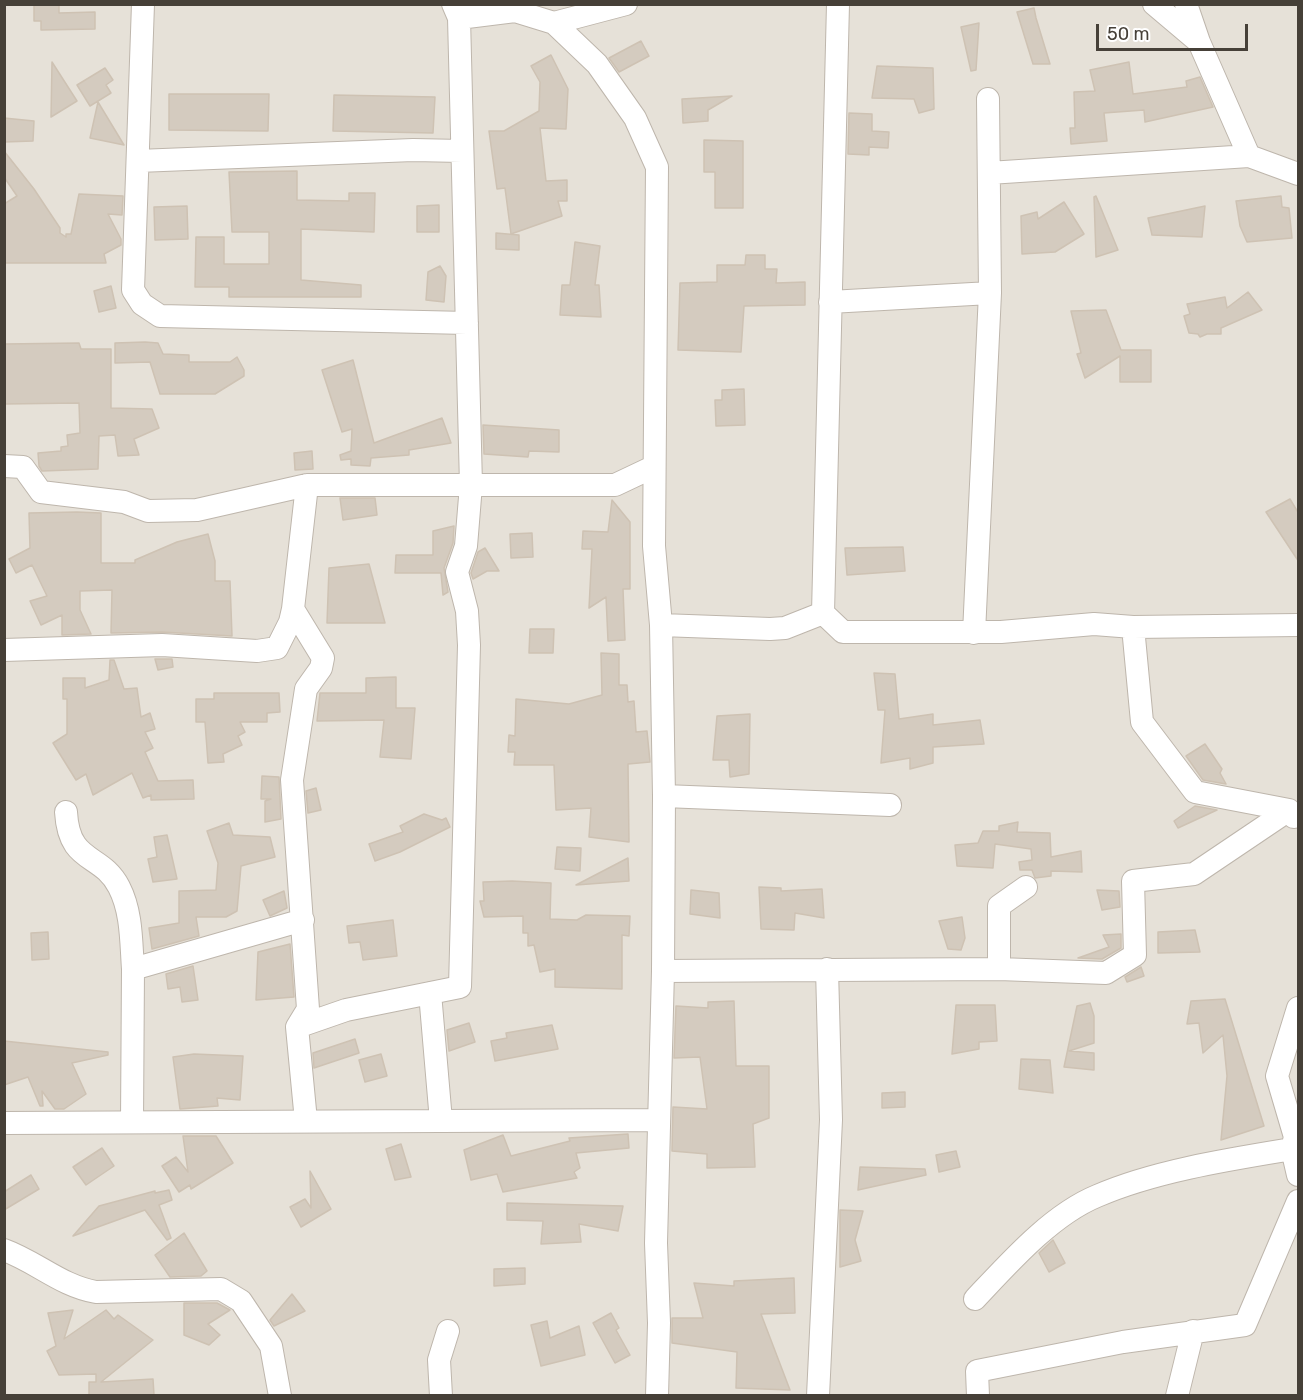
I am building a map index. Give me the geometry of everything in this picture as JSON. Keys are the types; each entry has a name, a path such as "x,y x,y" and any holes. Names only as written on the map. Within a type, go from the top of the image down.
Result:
{"street":[{"path":"143,4 133,290 142,304 160,316 467,323"},
{"path":"554,22 626,4"},
{"path":"838,4 823,613 843,632 974,633 1094,624 1133,627 1299,625"},
{"path":"1154,4 1199,42"},
{"path":"1186,4 1199,42 1249,156"},
{"path":"297,1027 346,1010 460,987 469,645 467,611 457,572 466,546 471,485 456,11 514,11 554,22 597,64 635,118 657,167 653,467 654,546 661,625 664,796 663,970 656,1243 659,1323 657,1395"},
{"path":"974,633 990,293 988,99"},
{"path":"138,161 413,150 462,151"},
{"path":"989,174 1249,156 1299,174"},
{"path":"830,302 990,293"},
{"path":"4,466 23,467 41,492 124,502 148,510 197,510 307,485 615,485 653,467"},
{"path":"4,650 162,645 257,651 277,648 290,622 293,609 307,485"},
{"path":"293,609 323,658 321,668 306,689 292,780 308,1009 297,1027 306,1121"},
{"path":"661,625 770,630 785,628 823,613"},
{"path":"1133,627 1142,722 1195,792 1294,816"},
{"path":"664,796 890,805"},
{"path":"66,812 67,832 74,846 119,886 128,912 133,969 132,1122"},
{"path":"663,970 999,969 1106,973 1135,955 1133,881 1194,874 1294,816"},
{"path":"999,969 999,906 1026,886"},
{"path":"133,969 303,920"},
{"path":"818,1395 831,1120 827,969"},
{"path":"430,993 441,1120"},
{"path":"1299,1008 1276,1076 1295,1137 1292,1149 1299,1175"},
{"path":"4,1123 658,1120"},
{"path":"975,1299 1019,1254 1065,1215 1096,1196 1187,1170 1292,1149"},
{"path":"978,1395 977,1371 1122,1342 1245,1325 1299,1201"},
{"path":"4,1250 82,1290 96,1292 220,1289 241,1301 271,1346 280,1395"},
{"path":"441,1395 439,1360 448,1331"},
{"path":"1177,1395 1193,1331"}],"shaded area":[{"path":"5,5 1298,5 1298,1395 5,1395"}],"building":[{"path":"59,4 59,13 95,12 95,29 41,30 41,21 34,21 34,5"},
{"path":"1034,8 1050,64 1033,64 1017,12"},
{"path":"979,23 976,70 971,71 961,27"},
{"path":"641,41 649,56 619,72 609,58"},
{"path":"551,55 568,89 566,129 540,128 546,181 567,180 567,201 558,201 562,216 511,234 505,188 497,189 489,131 504,131 539,111 540,82 531,66"},
{"path":"52,62 77,101 51,117"},
{"path":"1129,62 1133,94 1187,87 1186,81 1200,77 1213,107 1145,122 1144,110 1104,113 1107,141 1071,144 1070,128 1075,128 1074,92 1095,91 1090,70"},
{"path":"877,66 933,68 934,109 919,113 914,99 872,98"},
{"path":"105,68 113,80 106,85 111,93 90,106 77,85"},
{"path":"169,94 269,94 268,131 169,130"},
{"path":"334,95 435,97 433,133 333,131"},
{"path":"732,96 708,110 708,121 683,123 682,99"},
{"path":"98,102 124,145 90,138"},
{"path":"849,113 872,114 872,131 889,132 888,148 869,147 869,155 848,154"},
{"path":"4,118 34,121 33,141 4,142"},
{"path":"704,140 743,141 743,208 715,208 715,172 704,172"},
{"path":"4,151 34,189 60,228 60,233 66,237 66,234 71,234 79,194 123,196 122,215 108,214 121,239 121,245 104,254 106,263 4,263 4,204 17,196 4,177"},
{"path":"297,171 297,200 349,201 349,193 375,193 374,232 301,229 301,280 361,285 361,297 229,297 229,287 195,287 196,237 224,237 224,264 269,264 269,232 232,232 229,172"},
{"path":"1096,196 1118,250 1096,257 1094,197"},
{"path":"1281,196 1282,207 1289,208 1292,238 1247,242 1240,226 1236,201"},
{"path":"1064,202 1084,234 1055,252 1022,254 1021,216 1037,212 1038,219"},
{"path":"439,205 439,232 417,232 417,206"},
{"path":"187,206 188,239 155,240 154,207"},
{"path":"1205,206 1202,237 1152,235 1148,218"},
{"path":"496,233 519,235 519,250 496,249"},
{"path":"575,242 600,246 595,285 599,285 601,317 560,315 562,285 570,285"},
{"path":"746,255 765,255 765,269 777,269 776,283 805,282 805,305 744,306 741,352 678,350 680,283 717,282 717,265 745,265"},
{"path":"440,266 446,276 444,302 426,300 428,272"},
{"path":"111,286 116,308 99,312 94,291"},
{"path":"1248,292 1262,310 1221,328 1221,334 1207,334 1200,337 1198,334 1189,333 1184,316 1190,314 1187,304 1225,297 1227,308"},
{"path":"1106,310 1121,350 1151,350 1151,382 1120,382 1120,356 1085,378 1077,354 1081,353 1071,311"},
{"path":"79,343 81,349 111,349 111,408 152,409 159,428 134,439 139,455 118,456 115,435 99,436 98,469 42,471 39,466 38,453 61,451 61,447 68,446 67,435 80,433 79,403 4,404 4,344"},
{"path":"115,343 158,343 163,354 189,355 189,362 230,362 237,357 244,370 244,376 215,394 160,394 150,362 115,363"},
{"path":"353,360 374,443 442,418 451,443 409,450 409,455 371,458 370,466 351,465 351,459 341,460 340,455 351,451 352,429 342,432 322,370"},
{"path":"744,389 745,425 716,426 715,400 722,400 722,390"},
{"path":"483,425 559,430 559,452 529,451 528,457 484,454"},
{"path":"312,451 313,469 295,470 294,453"},
{"path":"340,498 375,498 377,515 343,520"},
{"path":"1290,499 1299,514 1299,562 1266,512"},
{"path":"612,500 630,522 630,589 623,589 625,640 608,641 606,597 589,608 592,549 582,549 583,531 608,532"},
{"path":"29,513 101,513 101,563 135,563 135,560 177,542 208,534 215,561 215,581 230,581 232,636 162,632 111,633 112,590 80,591 80,610 91,634 62,635 62,615 41,625 30,601 47,596 32,565 16,573 9,559 30,548"},
{"path":"454,526 453,543 444,568 448,592 443,595 441,573 395,573 396,555 433,555 433,531"},
{"path":"532,533 533,557 511,558 510,534"},
{"path":"903,547 905,571 847,575 845,548"},
{"path":"485,548 499,571 487,571 473,579 471,573 478,552"},
{"path":"369,564 385,623 327,623 329,568"},
{"path":"530,629 554,629 553,653 529,653"},
{"path":"601,653 619,654 619,685 627,685 628,702 634,701 636,732 647,731 650,762 628,764 629,842 589,837 591,808 556,810 554,765 514,765 515,752 508,752 509,735 515,736 516,699 569,704 602,695"},
{"path":"155,659 172,659 173,667 158,670"},
{"path":"110,660 114,660 124,689 137,688 141,717 150,713 155,729 145,732 153,748 145,752 158,781 193,780 194,799 151,800 151,795 143,798 132,773 93,795 86,774 76,780 53,743 67,734 67,699 63,699 63,678 85,678 85,688 109,680"},
{"path":"874,673 895,674 899,719 933,714 933,725 980,720 984,744 933,747 933,763 910,769 910,758 881,763 885,710 878,710"},
{"path":"396,677 396,708 415,708 411,759 380,757 384,720 317,721 320,693 366,693 366,678"},
{"path":"214,693 279,693 280,712 267,713 267,722 240,722 245,732 238,736 242,745 223,754 224,762 208,763 205,722 196,722 196,699 214,699"},
{"path":"750,714 749,774 730,777 729,760 713,760 717,716"},
{"path":"1205,744 1222,769 1220,773 1226,784 1203,780 1186,756"},
{"path":"262,776 279,777 281,819 265,822 265,801 271,799 261,799"},
{"path":"316,788 321,810 308,813 306,791"},
{"path":"1195,806 1217,810 1178,828 1174,821"},
{"path":"424,814 442,820 446,818 450,827 400,852 375,861 369,844 403,832 400,826"},
{"path":"1018,822 1017,832 1050,833 1051,857 1081,851 1082,872 1051,871 1051,876 1035,878 1032,870 1020,870 1019,862 1032,860 1031,849 995,844 993,868 957,866 955,845 978,843 983,831 999,831 999,826"},
{"path":"229,823 233,835 270,837 275,857 241,866 237,911 226,917 196,917 199,936 152,949 149,928 179,923 179,891 216,890 218,863 207,831"},
{"path":"167,835 177,879 153,882 148,859 157,857 154,837"},
{"path":"557,847 581,848 580,871 555,869"},
{"path":"628,858 629,881 576,885"},
{"path":"483,882 551,883 550,919 577,920 586,915 630,916 629,936 622,935 622,989 555,987 555,969 540,972 534,945 528,946 528,933 523,933 523,916 484,917 480,901 484,901"},
{"path":"759,887 781,888 781,891 822,889 824,918 795,913 794,930 761,929"},
{"path":"691,890 719,893 720,918 690,914"},
{"path":"1097,890 1119,891 1120,907 1102,910"},
{"path":"284,891 287,908 270,916 263,900"},
{"path":"962,917 965,938 961,950 948,949 939,921"},
{"path":"393,920 397,956 363,960 360,942 349,943 347,926"},
{"path":"1195,930 1200,952 1158,953 1158,932"},
{"path":"48,932 49,959 32,960 31,933"},
{"path":"1121,934 1121,948 1102,959 1078,958 1109,947 1103,935"},
{"path":"290,944 294,997 256,1000 258,952"},
{"path":"193,966 198,1000 182,1002 180,987 168,989 166,974"},
{"path":"1141,967 1144,976 1127,982 1125,977"},
{"path":"1225,999 1264,1126 1221,1140 1227,1076 1223,1035 1203,1053 1199,1023 1187,1024 1191,1001"},
{"path":"734,1001 736,1066 769,1066 769,1118 753,1124 755,1167 707,1168 707,1154 672,1151 673,1107 707,1109 700,1057 674,1058 676,1006 708,1008 708,1002"},
{"path":"1090,1003 1094,1016 1094,1043 1069,1051 1094,1053 1094,1070 1064,1067 1077,1006"},
{"path":"956,1005 995,1005 997,1041 979,1042 979,1049 952,1054"},
{"path":"469,1023 475,1042 449,1051 447,1030"},
{"path":"552,1025 558,1049 495,1061 491,1041 507,1038 506,1033"},
{"path":"355,1039 359,1053 314,1068 313,1053"},
{"path":"4,1041 108,1052 108,1055 72,1063 86,1094 64,1109 55,1109 42,1091 43,1106 40,1106 28,1077 4,1085"},
{"path":"194,1054 243,1056 240,1100 217,1098 218,1106 180,1109 173,1057"},
{"path":"381,1054 387,1076 365,1082 359,1060"},
{"path":"1021,1059 1050,1060 1053,1093 1019,1089"},
{"path":"905,1092 905,1107 882,1108 882,1093"},
{"path":"628,1134 629,1148 576,1153 580,1168 574,1172 577,1178 503,1192 497,1174 471,1180 464,1150 503,1135 511,1156 570,1141 569,1138"},
{"path":"183,1136 216,1136 233,1163 191,1189 190,1185 179,1192 162,1166 176,1157 188,1172"},
{"path":"401,1144 411,1177 395,1180 386,1149"},
{"path":"102,1148 114,1166 86,1185 73,1167"},
{"path":"956,1151 960,1167 939,1172 936,1155"},
{"path":"860,1167 925,1169 926,1175 858,1190"},
{"path":"310,1171 331,1209 301,1227 290,1207 305,1199 311,1208"},
{"path":"31,1175 39,1189 4,1210 4,1192"},
{"path":"169,1190 172,1200 159,1205 171,1238 167,1240 145,1210 73,1236 99,1206 155,1191 155,1193"},
{"path":"507,1203 623,1206 618,1231 579,1224 581,1242 541,1244 543,1221 507,1220"},
{"path":"840,1210 863,1211 855,1240 861,1261 840,1267"},
{"path":"184,1233 207,1271 201,1276 170,1277 155,1255"},
{"path":"1053,1240 1065,1263 1049,1272 1039,1253"},
{"path":"525,1268 525,1284 494,1286 494,1269"},
{"path":"794,1278 795,1313 761,1314 790,1390 736,1388 737,1352 672,1343 672,1318 703,1318 694,1283 734,1286 734,1281"},
{"path":"292,1294 305,1311 274,1326 270,1320"},
{"path":"184,1303 217,1303 230,1310 208,1324 220,1335 209,1345 184,1335"},
{"path":"73,1310 64,1339 106,1310 114,1319 118,1315 153,1340 101,1382 153,1379 154,1395 89,1395 89,1382 96,1382 96,1374 59,1375 47,1351 56,1346 48,1313"},
{"path":"611,1313 619,1328 616,1330 630,1355 615,1363 593,1323"},
{"path":"547,1321 550,1338 579,1326 585,1355 541,1366 531,1325"}]}
